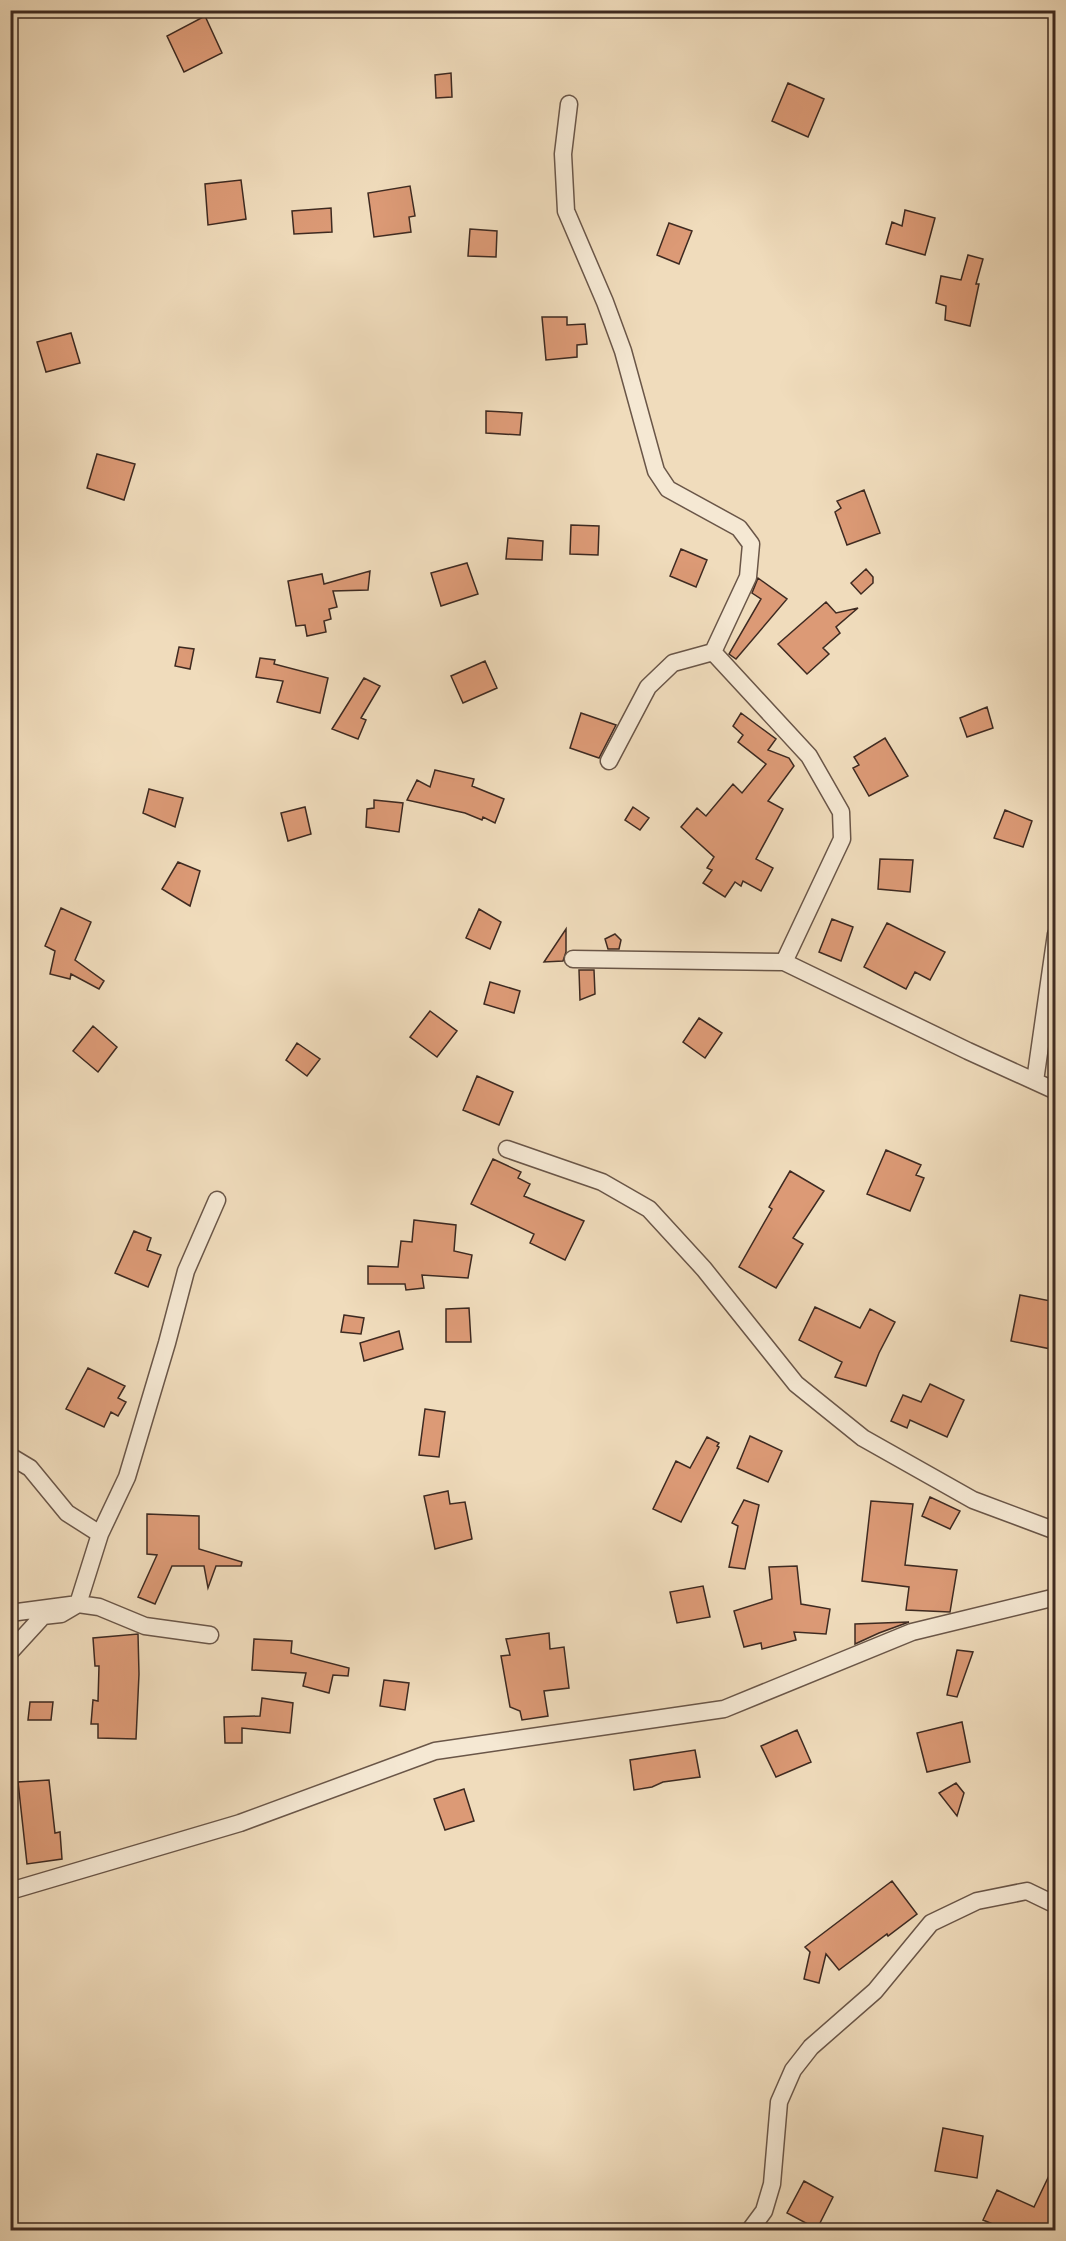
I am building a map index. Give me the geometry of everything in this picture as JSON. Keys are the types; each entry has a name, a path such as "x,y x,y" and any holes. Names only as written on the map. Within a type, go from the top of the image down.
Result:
{"street":[{"path":"568,104 563,154 566,211 605,302 623,351 656,471 668,489 739,528 751,544 748,577 713,652 673,663 648,687 609,761"},
{"path":"713,652 809,756 841,812 842,839 784,962"},
{"path":"1035,1081 1056,934"},
{"path":"573,959 784,962 1056,1091"},
{"path":"507,1149 602,1182 649,1209 704,1269 796,1384 862,1437 973,1500 1056,1531"},
{"path":"10,1652 43,1616 61,1614 78,1604 100,1533 127,1477 186,1271 217,1200"},
{"path":"10,1456 30,1468 67,1513 100,1533"},
{"path":"10,1892 240,1823 435,1750 724,1710 912,1632 1056,1598"},
{"path":"10,1613 78,1604 99,1607 145,1626 210,1635"},
{"path":"750,2230 764,2211 772,2184 779,2102 792,2070 811,2047 875,1991 930,1923 977,1901 1027,1891 1056,1905"}],"building":[{"path":"205,16 222,53 184,72 167,36"},
{"path":"451,73 452,97 436,98 435,75"},
{"path":"788,83 824,99 808,137 772,121"},
{"path":"241,180 246,219 208,225 205,184"},
{"path":"410,186 415,216 409,217 411,232 374,237 368,193"},
{"path":"331,208 332,232 294,234 292,211"},
{"path":"905,210 935,218 925,255 886,244 892,222 902,226"},
{"path":"669,223 692,231 679,264 657,255"},
{"path":"470,229 497,231 496,257 468,256"},
{"path":"968,255 983,259 976,284 979,284 970,326 945,320 946,306 936,303 941,276 961,280"},
{"path":"542,317 567,317 567,325 585,324 587,344 577,345 577,357 546,360"},
{"path":"71,333 80,363 46,372 37,342"},
{"path":"486,411 522,413 520,435 486,433"},
{"path":"97,454 135,464 124,500 87,488"},
{"path":"864,490 880,533 847,545 835,512 841,508 837,501"},
{"path":"571,525 599,526 598,555 570,554"},
{"path":"508,538 543,541 542,560 506,559"},
{"path":"681,549 707,560 696,587 670,576"},
{"path":"467,563 478,594 441,606 431,573"},
{"path":"866,569 873,577 873,583 861,594 851,583"},
{"path":"370,571 368,590 333,591 337,607 329,609 331,619 324,621 326,632 307,636 305,625 296,626 288,581 322,574 324,584"},
{"path":"758,578 787,599 736,659 729,654 761,599 752,593"},
{"path":"826,602 836,613 858,608 836,627 840,633 823,648 829,654 807,674 778,644"},
{"path":"179,647 194,649 190,669 175,666"},
{"path":"260,658 275,660 274,664 328,678 320,713 277,702 283,681 256,677"},
{"path":"485,661 497,688 463,703 451,676"},
{"path":"364,678 380,686 361,718 366,720 358,739 332,729"},
{"path":"987,707 993,728 967,737 960,718"},
{"path":"581,713 616,725 599,758 570,748"},
{"path":"741,713 776,739 768,750 789,758 794,766 768,801 783,809 756,859 773,868 761,891 743,881 741,886 735,882 725,897 703,883 712,870 707,868 714,857 681,827 697,808 706,816 733,784 742,793 766,764 738,742 743,735 733,726"},
{"path":"885,738 908,776 869,796 853,768 859,765 854,757"},
{"path":"435,770 474,779 472,786 504,799 495,823 483,817 482,820 465,813 407,800 417,780 430,787"},
{"path":"149,789 183,798 175,827 143,813"},
{"path":"374,800 403,803 399,832 366,827 367,809 374,808"},
{"path":"305,807 311,834 288,841 281,813"},
{"path":"633,807 649,818 640,830 625,820"},
{"path":"1005,810 1032,821 1023,847 994,838"},
{"path":"880,859 913,860 910,892 878,889"},
{"path":"178,862 200,871 190,906 162,889"},
{"path":"61,908 91,922 75,960 104,981 99,989 71,974 70,979 50,974 55,951 45,946"},
{"path":"479,909 501,922 490,949 466,938"},
{"path":"832,919 853,927 841,961 819,952"},
{"path":"887,923 945,952 930,980 915,972 906,989 864,967"},
{"path":"566,929 566,952 563,961 544,962"},
{"path":"615,934 621,940 619,949 608,949 605,939"},
{"path":"579,970 594,970 595,994 580,1000"},
{"path":"490,982 520,991 514,1013 484,1004"},
{"path":"430,1011 457,1031 437,1057 410,1037"},
{"path":"699,1018 722,1033 705,1058 683,1042"},
{"path":"93,1026 117,1047 98,1072 73,1051"},
{"path":"297,1043 320,1059 307,1076 286,1060"},
{"path":"477,1076 513,1092 499,1125 463,1110"},
{"path":"886,1150 921,1165 916,1175 924,1178 910,1211 867,1194"},
{"path":"493,1159 521,1172 518,1178 530,1184 524,1196 584,1221 565,1260 530,1243 534,1234 471,1204"},
{"path":"790,1171 824,1191 793,1238 803,1244 776,1288 739,1267 772,1209 769,1207"},
{"path":"414,1220 456,1225 454,1251 472,1255 468,1278 422,1275 424,1288 406,1290 405,1284 368,1284 368,1266 398,1267 401,1241 412,1242"},
{"path":"134,1231 151,1238 147,1250 161,1255 148,1287 115,1273"},
{"path":"1020,1295 1056,1302 1056,1328 1051,1349 1011,1341"},
{"path":"815,1307 860,1328 870,1309 895,1322 866,1386 835,1377 842,1362 799,1340"},
{"path":"469,1308 471,1342 446,1342 446,1309"},
{"path":"344,1315 364,1318 361,1334 341,1332"},
{"path":"399,1331 403,1349 364,1361 360,1343"},
{"path":"88,1368 125,1386 118,1398 126,1402 118,1416 111,1412 104,1427 66,1409"},
{"path":"930,1384 964,1400 947,1437 910,1420 907,1428 891,1421 903,1395 921,1402"},
{"path":"425,1409 445,1412 439,1457 419,1455"},
{"path":"750,1436 782,1451 768,1482 737,1468"},
{"path":"707,1437 719,1443 717,1446 719,1447 681,1522 653,1509 676,1461 690,1468"},
{"path":"448,1491 450,1504 465,1502 472,1539 435,1549 424,1496"},
{"path":"930,1497 960,1511 950,1529 922,1516"},
{"path":"744,1500 759,1505 745,1569 729,1567 738,1526 732,1523"},
{"path":"871,1501 913,1504 905,1565 957,1570 950,1612 906,1610 909,1587 862,1581"},
{"path":"147,1514 199,1516 199,1549 242,1562 241,1566 216,1566 208,1588 204,1566 172,1566 155,1604 138,1597 157,1555 147,1554"},
{"path":"797,1566 801,1604 830,1609 826,1634 794,1632 796,1640 762,1649 761,1643 744,1647 734,1611 772,1599 769,1567"},
{"path":"703,1586 710,1617 677,1623 670,1592"},
{"path":"909,1622 879,1633 855,1644 855,1624"},
{"path":"549,1633 550,1649 564,1647 569,1688 544,1691 548,1716 522,1720 520,1711 510,1707 501,1656 510,1655 506,1639"},
{"path":"138,1634 136,1739 98,1738 98,1724 91,1724 93,1700 98,1701 99,1666 95,1666 93,1638"},
{"path":"254,1639 292,1641 291,1653 349,1668 348,1676 333,1675 329,1693 303,1686 306,1673 252,1670"},
{"path":"957,1650 973,1652 957,1697 947,1695"},
{"path":"384,1680 409,1683 405,1710 380,1706"},
{"path":"262,1698 293,1703 290,1733 242,1728 242,1743 225,1743 224,1717 260,1716"},
{"path":"30,1702 53,1702 51,1720 28,1720"},
{"path":"962,1722 970,1762 927,1772 917,1733"},
{"path":"797,1730 811,1762 776,1777 761,1746"},
{"path":"695,1750 700,1777 663,1782 652,1787 634,1790 630,1760"},
{"path":"49,1780 55,1833 60,1832 62,1859 27,1864 18,1782"},
{"path":"956,1783 964,1793 957,1816 939,1793"},
{"path":"464,1789 474,1821 445,1830 434,1799"},
{"path":"892,1881 917,1914 839,1970 826,1954 819,1983 804,1979 810,1952 805,1947"},
{"path":"943,2128 983,2136 977,2178 935,2171"},
{"path":"1056,2161 1056,2230 1007,2230 983,2220 997,2190 1034,2207"},
{"path":"804,2181 833,2197 817,2229 787,2213"}]}
